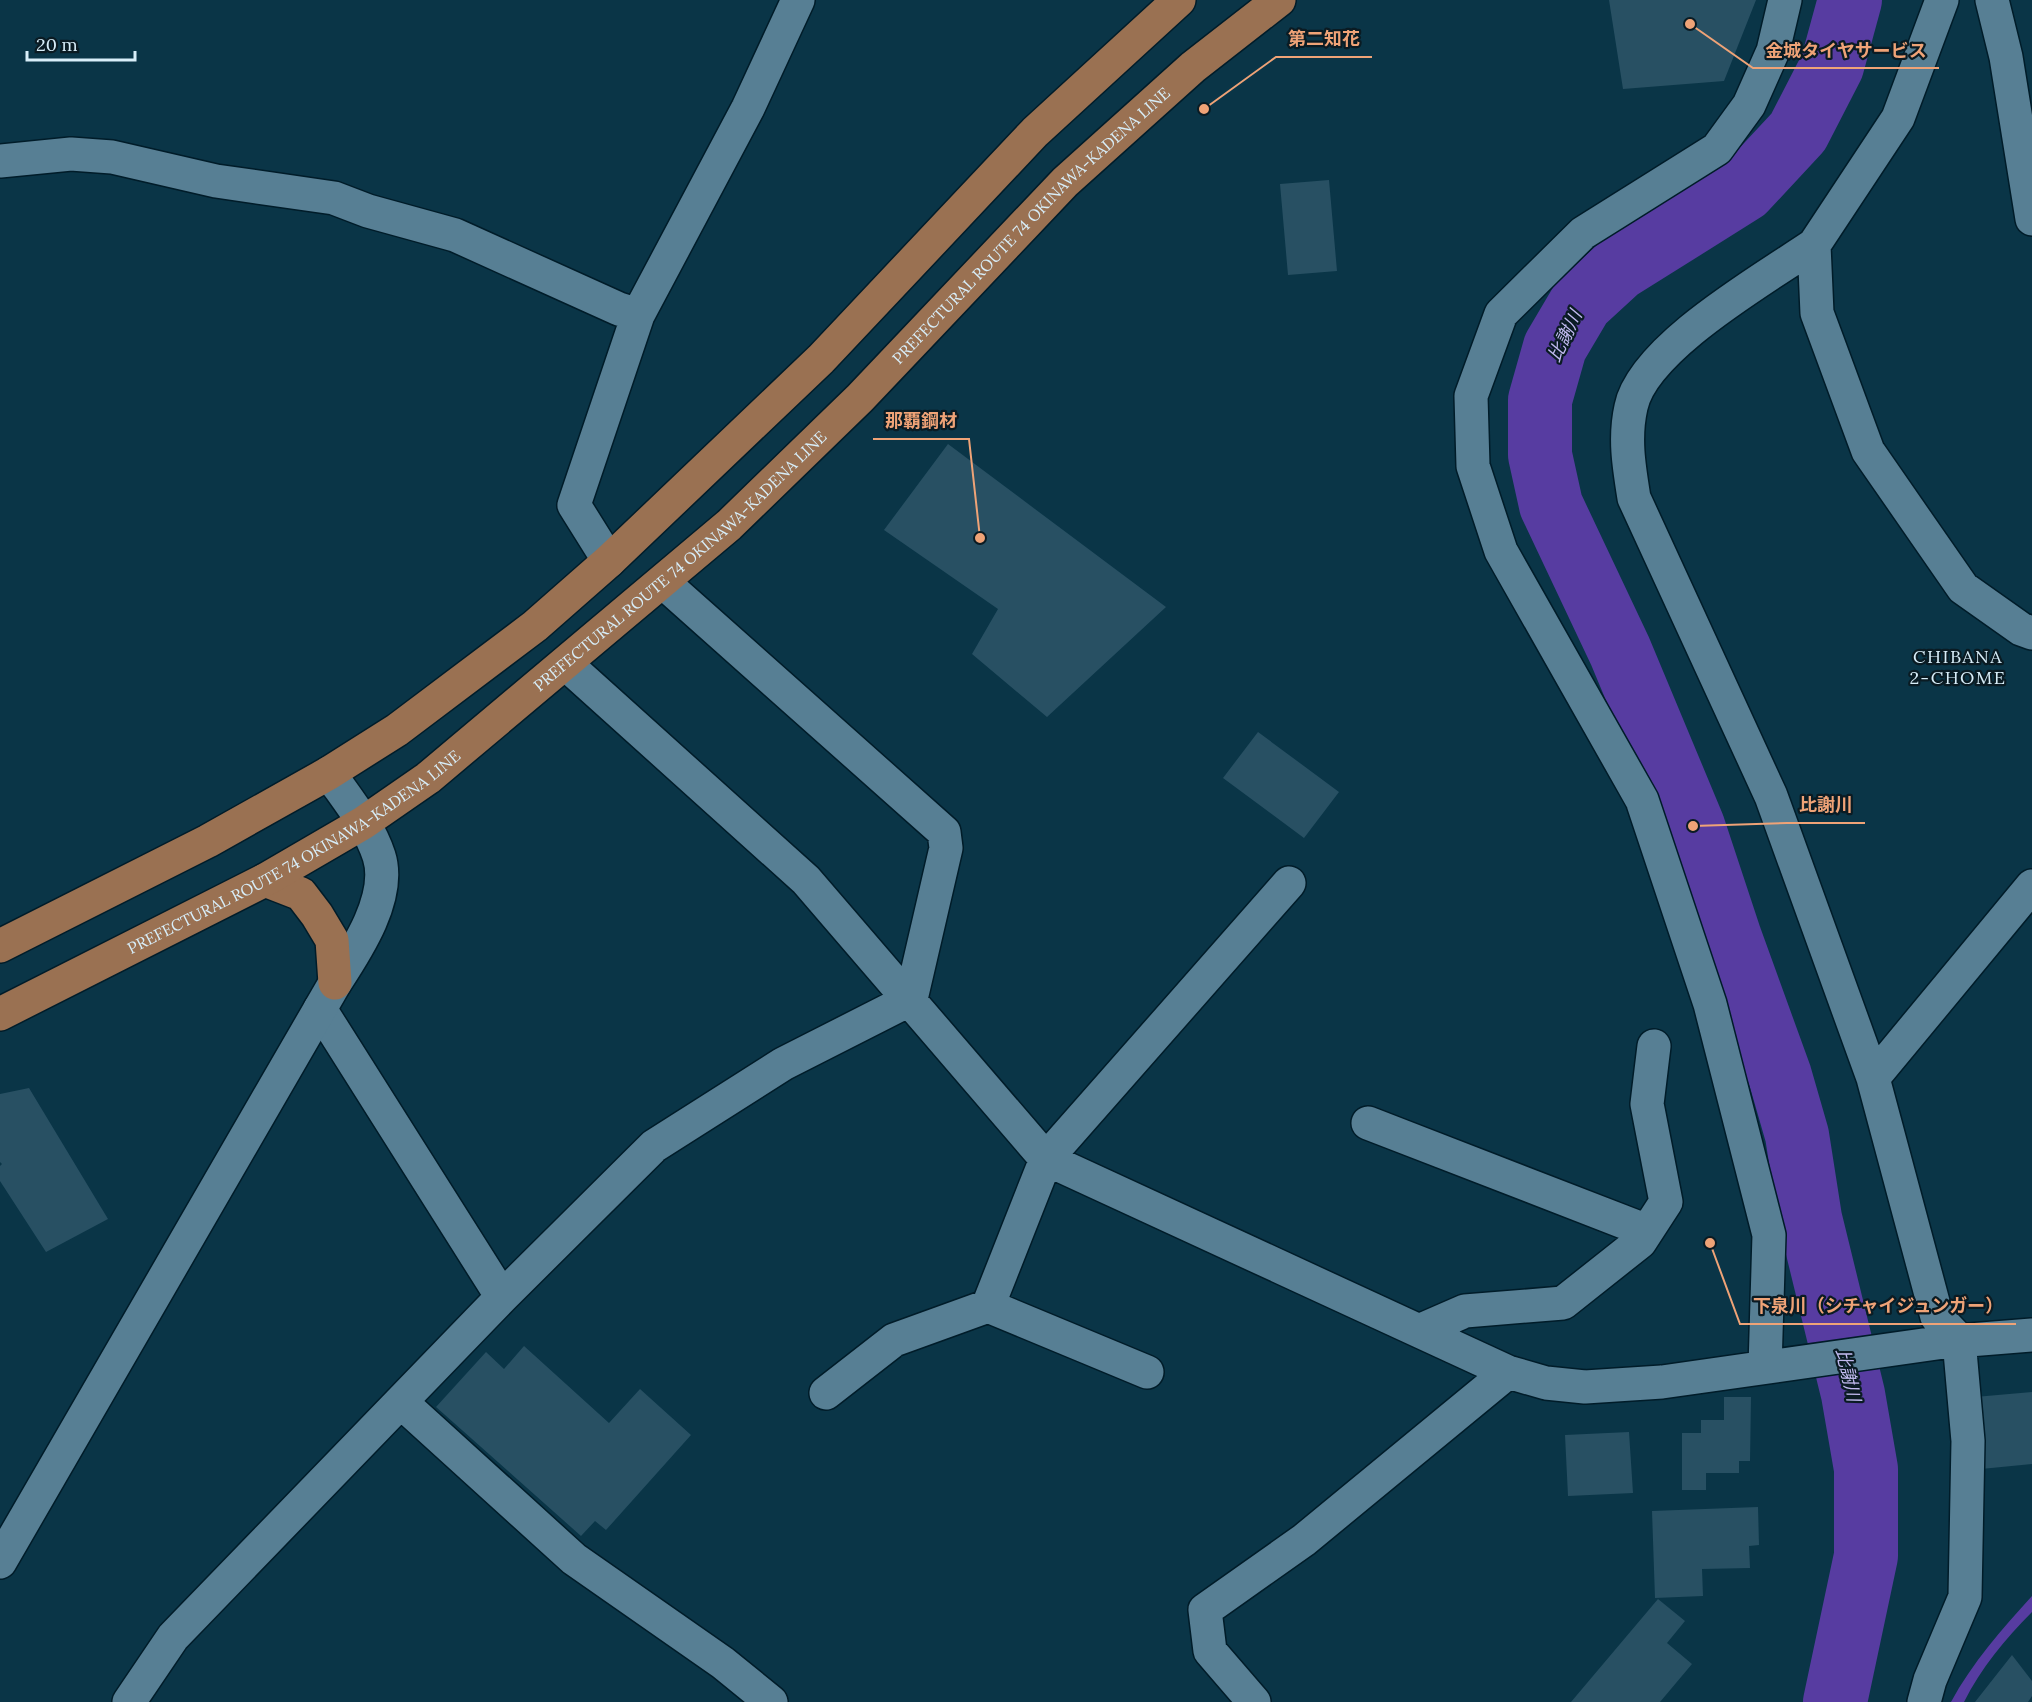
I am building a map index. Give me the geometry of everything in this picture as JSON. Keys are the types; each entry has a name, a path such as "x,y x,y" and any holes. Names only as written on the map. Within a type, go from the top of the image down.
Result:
{"main road":[{"path":"0,946 208,841 329,773 397,730 535,626 609,561 821,359 1035,132 1179,0"},
{"name":"PREFECTURAL ROUTE 74 OKINAWA-KADENA LINE","path":"0,1014 266,880 363,823 429,778 729,525 860,398 1065,182 1193,68 1279,0"},
{"path":"266,880 301,894 332,940 327,996"}],"street":[{"path":"609,561 574,505 638,315 748,108 798,0"},
{"path":"1775,1365 1769,1235 1710,1004 1642,800 1501,551 1473,466 1471,396 1501,314 1583,233 1717,149 1749,105 1773,51 1785,0"},
{"path":"1924,1702 1930,1680 1965,1597 1968,1441 1951,1341 1937,1317 1873,1078 1771,796 1634,498 1626,447 1631,405 1649,369 1681,337 1814,245 1898,118 1942,0"},
{"path":"1992,0 2006,57 2031,213"},
{"path":"0,161 71,154 112,157 216,181 334,198 368,211 456,235 619,309 638,315"},
{"path":"1814,245 1817,313 1868,451 1963,588 2021,629 2032,633"},
{"path":"663,582 944,832 946,848 911,999"},
{"path":"566,664 806,880 911,999 1046,1159 1508,1372 1546,1383 1585,1387 1662,1382 1951,1341 2032,1335"},
{"path":"0,1562 327,996 361,944 379,896 379,858 363,823 329,773"},
{"path":"988,1306 1046,1159 1289,883"},
{"path":"1873,1078 2032,886"},
{"path":"327,996 502,1297"},
{"path":"129,1702 172,1637 502,1297 654,1146 783,1064 911,999"},
{"path":"1419,1331 1465,1311 1563,1303 1640,1242 1666,1202 1647,1104 1654,1046"},
{"path":"1368,1123 1647,1231"},
{"path":"826,1393 894,1340 988,1306 1147,1372"},
{"path":"1254,1702 1210,1651 1205,1610 1304,1540 1508,1372"},
{"path":"402,1402 574,1559 723,1663 771,1702"}],"shaded area":[{"path":"2032,1596 2032,1612 1994,1654 1964,1702 1951,1702 1978,1660"}],"building":[{"path":"1609,0 1756,0 1724,81 1623,89"},
{"path":"1329,180 1337,271 1288,275 1280,184"},
{"path":"948,444 1166,607 1047,717 972,654 998,609 884,530"},
{"path":"1258,732 1339,792 1304,838 1223,778"},
{"path":"29,1088 108,1219 46,1252 0,1181 2,1164 0,1162 0,1094"},
{"path":"524,1346 609,1423 640,1389 691,1435 606,1530 595,1521 581,1536 436,1407 486,1352 504,1369"},
{"path":"2032,1392 2032,1464 1981,1469 1975,1397"},
{"path":"1724,1397 1751,1397 1750,1461 1739,1461 1739,1473 1706,1473 1706,1490 1682,1490 1682,1433 1701,1433 1701,1420 1724,1420"},
{"path":"1629,1432 1633,1493 1568,1496 1565,1435"},
{"path":"1758,1507 1759,1545 1749,1546 1750,1568 1702,1569 1703,1596 1655,1598 1652,1511"},
{"path":"1658,1599 1685,1621 1667,1643 1692,1664 1660,1702 1571,1702"},
{"path":"2012,1655 2032,1681 2032,1696 2028,1702 1975,1702"}],"waterway":[{"name":"比謝川","path":"1835,1702 1866,1556 1866,1469 1853,1394 1810,1218 1797,1135 1780,1076 1730,938 1693,826 1620,651 1551,505 1540,455 1540,400 1555,347 1581,303 1618,269 1744,190 1798,132 1832,66 1850,0"}],"place":[{"name":"金城タイヤサービス","path":"1690,24"},
{"name":"第二知花","path":"1204,109"},
{"name":"那覇鋼材","path":"980,538"},
{"name":"比謝川","path":"1693,826"},
{"name":"下泉川（シチャイジュンガー）","path":"1710,1243"}],"district":[{"name":"CHIBANA 2-CHOME","path":"1958,667"}]}
